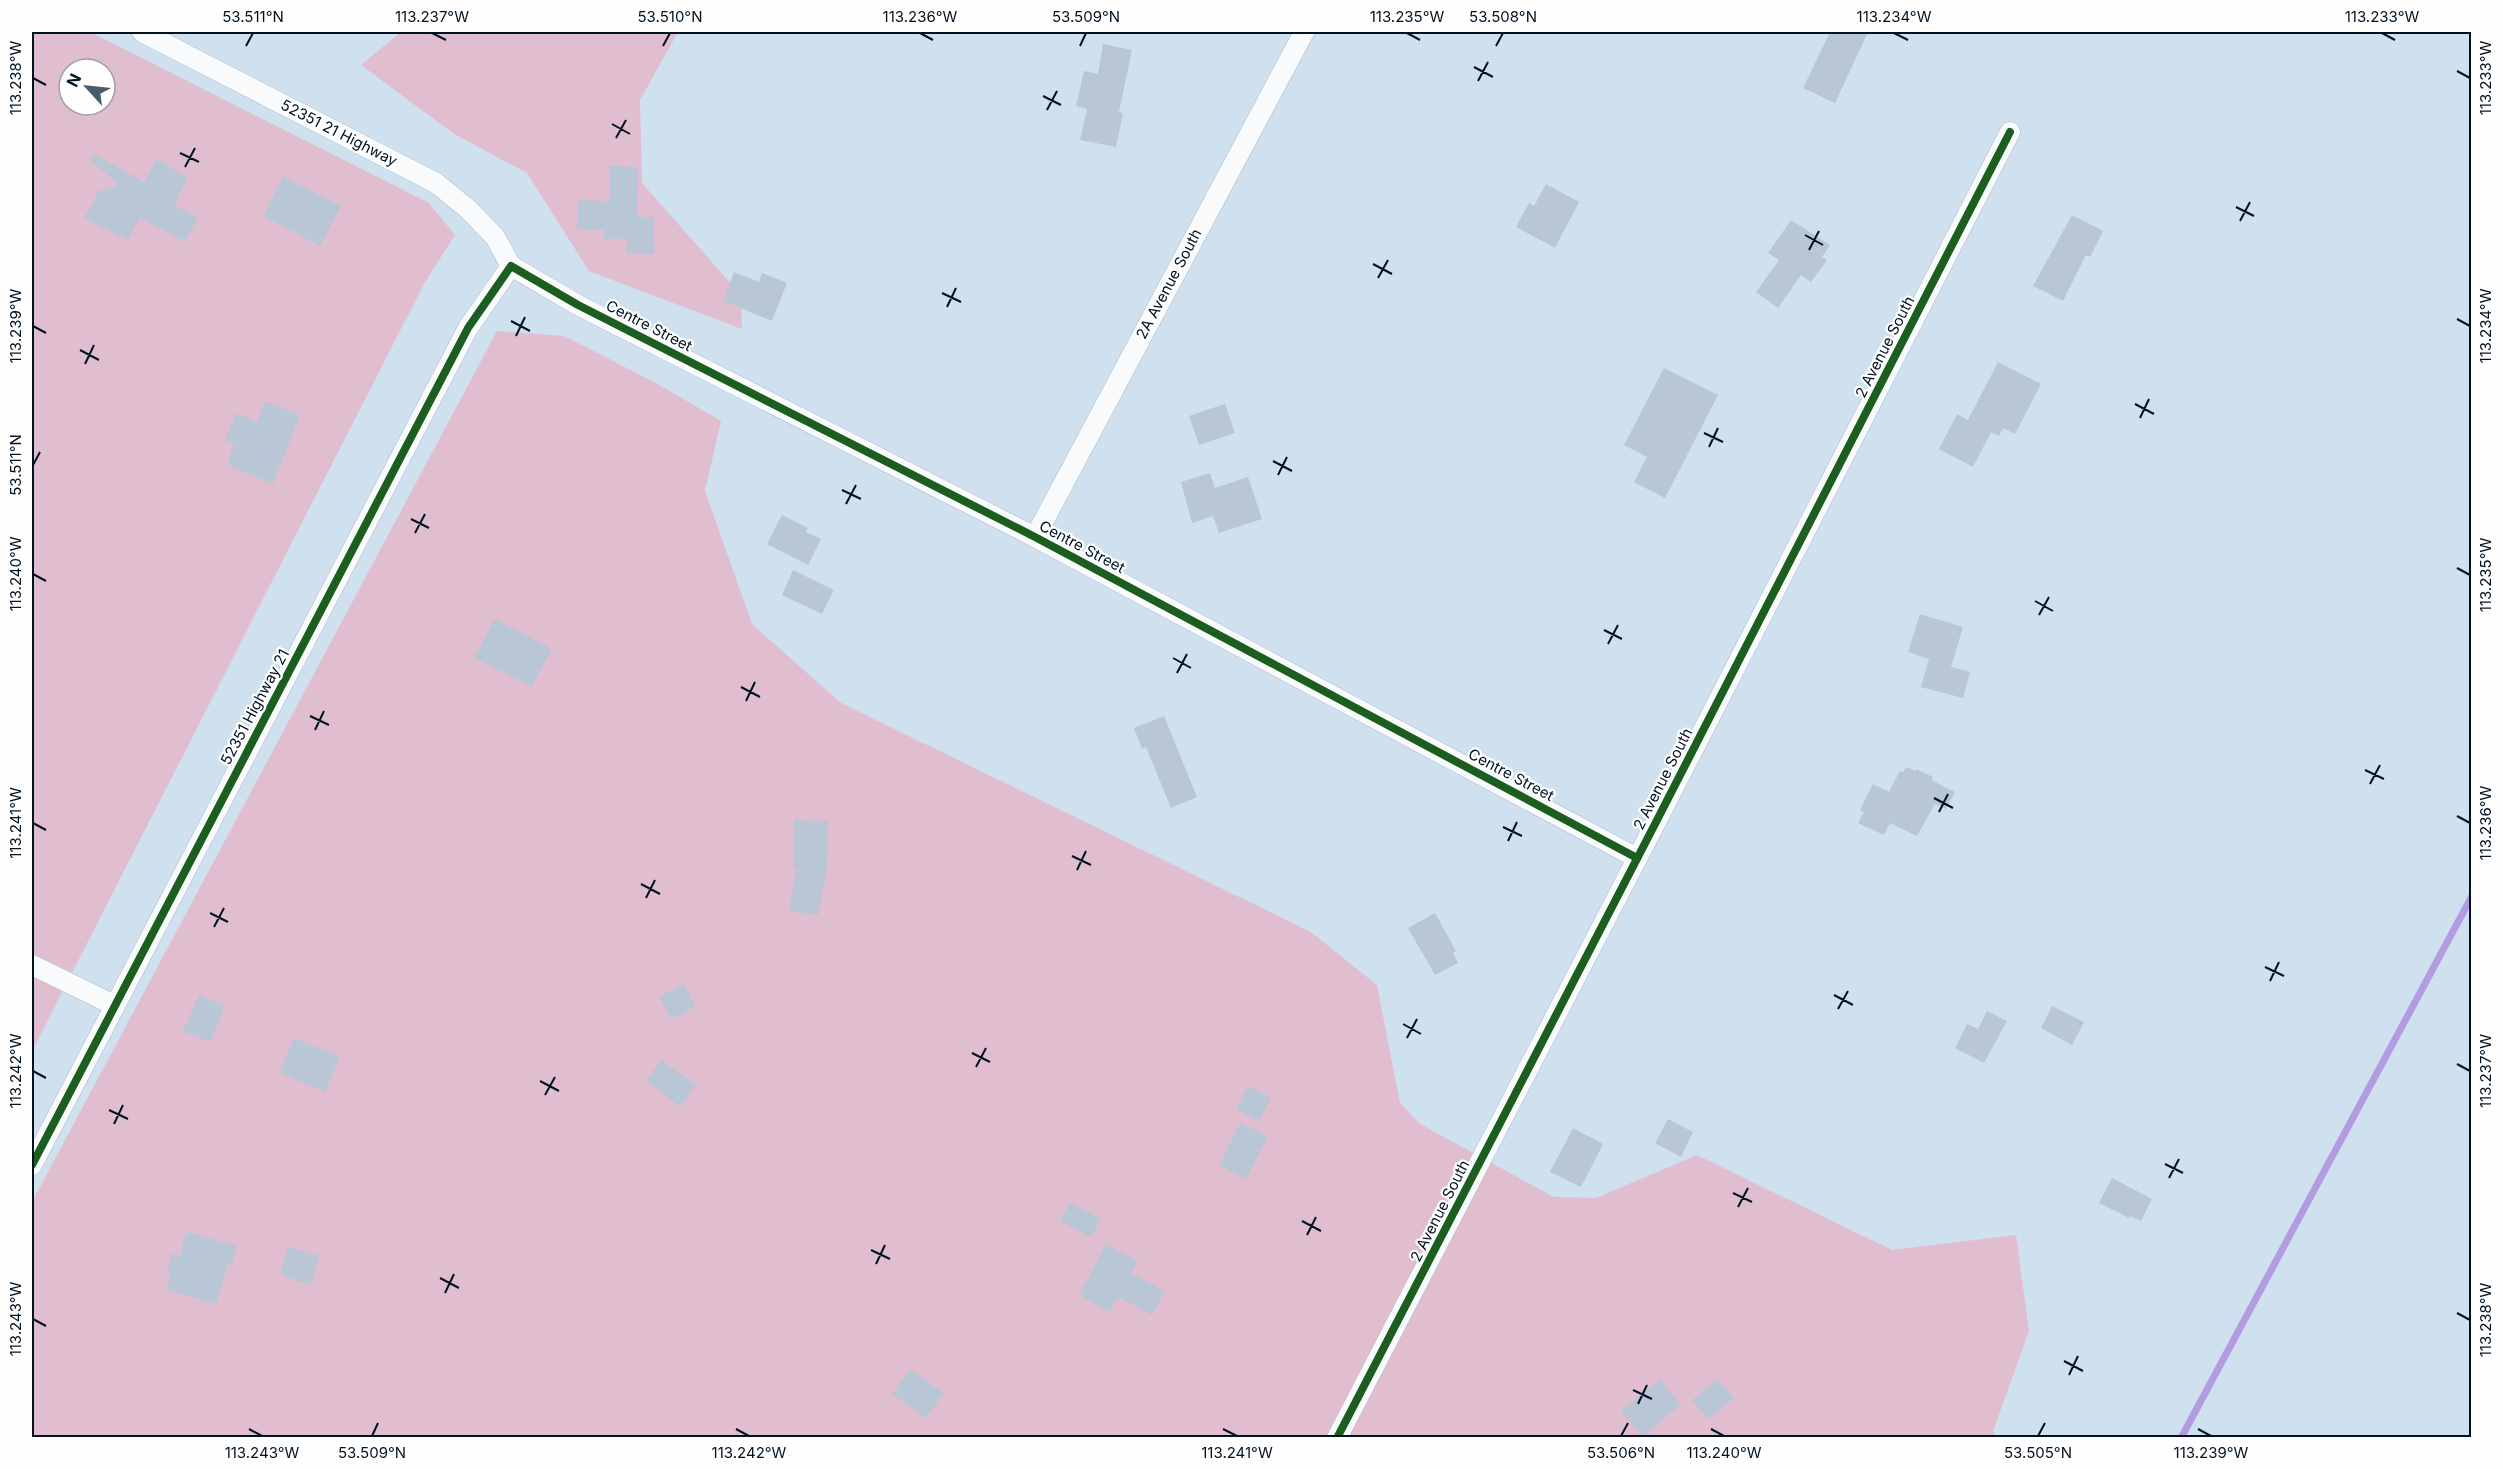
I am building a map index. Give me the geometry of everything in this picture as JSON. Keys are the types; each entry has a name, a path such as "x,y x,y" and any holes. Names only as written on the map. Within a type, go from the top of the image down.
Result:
{"street":[{"name":"52351 21 Highway","path":"142,32 436,183 468,209 495,237 511,266"},
{"name":"2A Avenue South","path":"1035,537 1304,32"},
{"name":"2 Avenue South","path":"1337,1437 2010,132"},
{"name":"Centre Street","path":"511,266 578,305 1035,537 1637,858"},
{"name":"52351 Highway 21","path":"32,1165 468,328 511,266"},
{"path":"32,965 114,1005"}],"shaded area":[{"path":"32,32 90,32 429,203 455,235 425,282 32,1051"},
{"path":"401,32 678,32 640,100 642,183 741,295 742,329 589,271 527,173 454,134 361,65"},
{"path":"497,331 564,336 654,382 721,421 705,491 752,624 841,703 1311,932 1377,985 1400,1103 1420,1124 1554,1197 1596,1198 1697,1155 1892,1250 2016,1235 2029,1331 1993,1431 1996,1437 32,1438 32,1202"}],"building":[{"path":"1830,32 1868,32 1835,103 1803,88"},
{"path":"1103,44 1132,50 1119,112 1123,113 1116,147 1080,140 1087,109 1076,106 1084,71 1098,74"},
{"path":"94,154 144,182 157,159 188,178 174,205 198,218 185,242 140,218 128,240 84,218 99,191 118,185 90,159"},
{"path":"610,166 638,167 637,217 654,217 654,254 626,253 627,239 604,239 604,230 577,229 578,200 609,201"},
{"path":"283,176 341,206 320,246 263,216"},
{"path":"1546,184 1579,202 1555,248 1516,227 1529,203 1534,206"},
{"path":"2072,215 2103,231 2090,257 2086,255 2063,301 2033,286"},
{"path":"1791,220 1830,245 1822,257 1827,260 1811,282 1801,275 1778,308 1756,292 1779,260 1768,253"},
{"path":"734,272 759,282 762,273 787,283 772,321 723,301"},
{"path":"1998,362 2041,384 2015,434 2003,428 1999,436 1991,432 1973,467 1939,449 1957,414 1968,420"},
{"path":"1664,368 1718,395 1665,498 1634,482 1647,457 1624,445"},
{"path":"265,401 300,415 273,484 231,467 228,460 234,444 225,440 236,413 257,422"},
{"path":"1225,404 1235,433 1199,445 1189,416"},
{"path":"1210,473 1215,488 1248,477 1262,519 1219,533 1213,516 1192,523 1181,482"},
{"path":"782,515 808,528 806,532 821,539 808,565 767,544"},
{"path":"793,570 834,590 822,614 782,595"},
{"path":"1920,614 1963,627 1951,667 1970,672 1963,698 1921,687 1929,659 1908,652"},
{"path":"495,619 552,649 531,687 474,658"},
{"path":"1164,716 1197,797 1171,808 1146,747 1142,749 1134,728"},
{"path":"1906,767 1933,777 1931,780 1955,792 1946,809 1935,804 1917,836 1890,823 1884,835 1858,823 1864,812 1860,810 1873,784 1889,792 1900,771 1903,772"},
{"path":"794,820 828,821 827,869 818,915 789,911 796,869 793,868"},
{"path":"1435,913 1456,951 1453,953 1458,963 1435,975 1408,928"},
{"path":"684,984 695,1007 671,1019 659,996"},
{"path":"199,995 225,1006 210,1042 183,1031"},
{"path":"2052,1006 2084,1022 2072,1045 2041,1028"},
{"path":"1987,1011 2007,1021 1984,1063 1955,1048 1967,1024 1978,1029"},
{"path":"294,1038 340,1057 325,1092 279,1072"},
{"path":"661,1060 696,1085 680,1107 646,1080"},
{"path":"1248,1086 1271,1097 1259,1121 1236,1109"},
{"path":"1668,1119 1693,1132 1681,1157 1655,1143"},
{"path":"1240,1123 1268,1136 1246,1179 1219,1165"},
{"path":"1573,1128 1603,1144 1581,1187 1550,1172"},
{"path":"2112,1178 2152,1199 2141,1221 2130,1216 2129,1218 2099,1203"},
{"path":"1070,1203 1101,1219 1091,1237 1060,1221"},
{"path":"188,1232 237,1246 232,1265 228,1263 216,1304 166,1290 170,1272 167,1272 172,1253 180,1256 185,1234 187,1235"},
{"path":"1106,1244 1138,1261 1131,1273 1165,1291 1152,1315 1118,1297 1110,1312 1079,1295"},
{"path":"288,1247 319,1256 311,1285 280,1275"},
{"path":"910,1369 944,1393 926,1418 892,1394"},
{"path":"1660,1379 1681,1404 1643,1437 1621,1411"},
{"path":"1717,1379 1734,1398 1709,1419 1692,1400"}],"waterway":[{"path":"2181,1438 2472,896"}],"cycle path":[{"path":"1337,1438 2010,132"},
{"path":"32,1165 468,328 511,266 578,305 1035,537 1637,858"}]}
